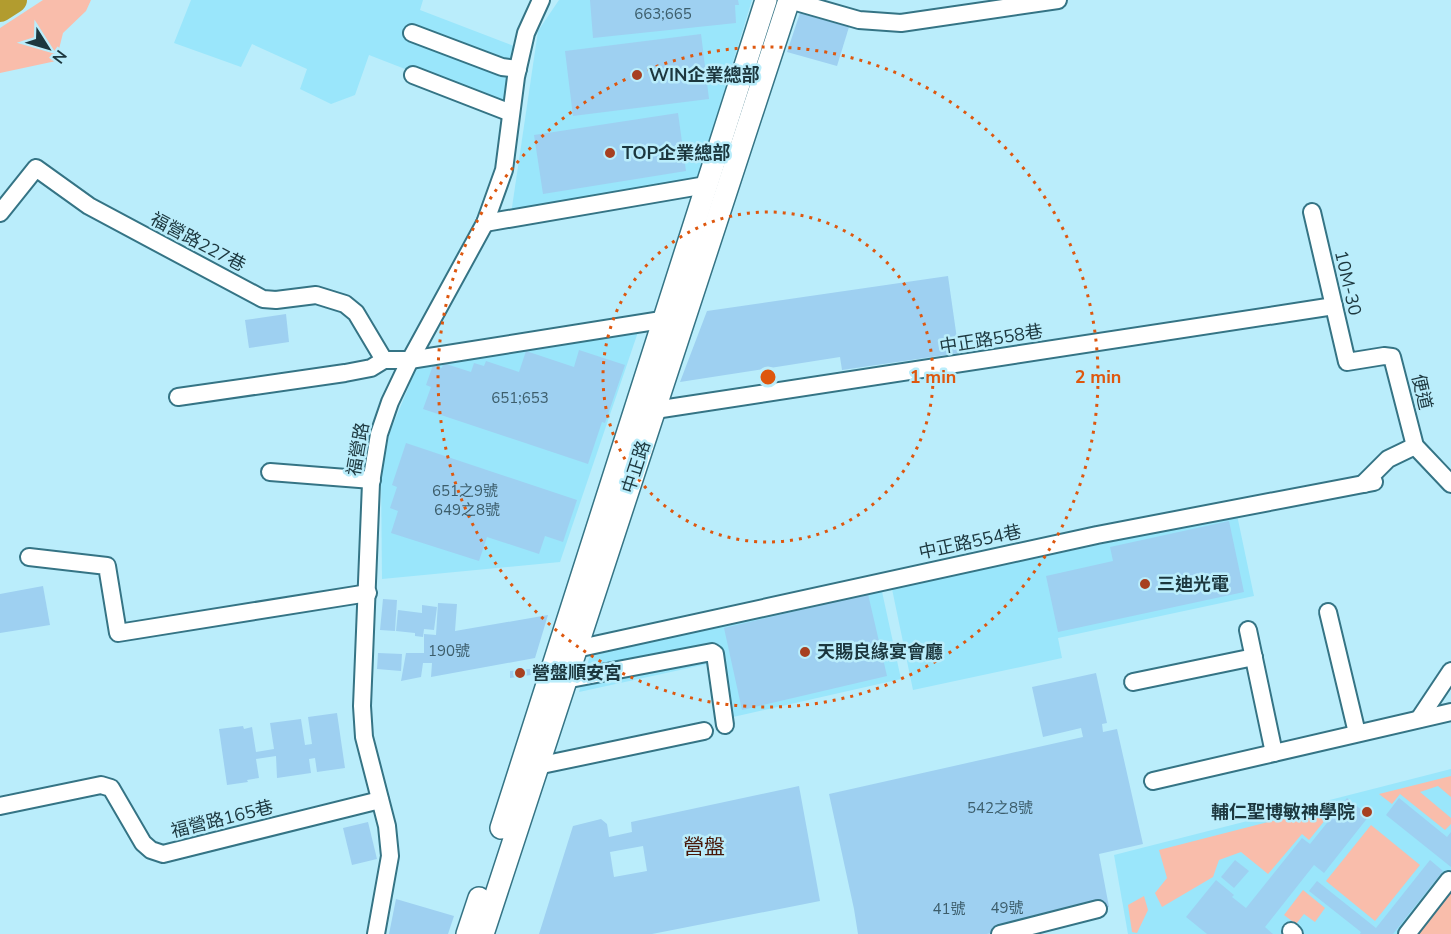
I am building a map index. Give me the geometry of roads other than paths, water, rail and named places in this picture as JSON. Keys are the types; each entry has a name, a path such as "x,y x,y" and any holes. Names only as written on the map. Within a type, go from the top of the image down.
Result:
{"main road":[{"name":"中正路","path":"467,934 766,0"},
{"name":"中正路","path":"483,934 789,0"}],"street":[{"name":"福營路","path":"376,934 390,856 387,826 364,737 362,686 372,480 384,417 410,360 485,223 504,170 518,69 526,33 541,0"},
{"path":"789,0 859,20 901,23 1058,0"},
{"path":"412,33 502,67 518,69"},
{"path":"413,75 511,113"},
{"name":"福營路227巷","path":"0,213 36,168 89,206 263,298 276,300 316,295 345,304 356,313 384,360"},
{"path":"485,223 706,185"},
{"name":"10M-30","path":"1312,212 1347,363"},
{"name":"中正路558巷","path":"655,410 1334,306"},
{"path":"178,397 345,373 371,368 384,360 410,360 685,317"},
{"name":"便道","path":"1347,363 1384,356 1392,357 1415,446 1451,484"},
{"name":"中正路554巷","path":"576,649 1097,535 1374,482 1363,484 1388,459 1415,446"},
{"path":"270,472 372,480"},
{"path":"29,557 107,566 118,633 368,593"},
{"path":"1328,612 1357,733"},
{"path":"1248,630 1274,753"},
{"path":"566,680 712,652 716,654 725,725"},
{"path":"1133,682 1254,657"},
{"path":"1419,719 1451,670"},
{"path":"1153,781 1451,712"},
{"path":"537,766 704,731"},
{"name":"福營路165巷","path":"0,806 101,785 111,788 143,843 151,850 163,854 381,800"},
{"path":"1407,934 1449,880"},
{"path":"1000,934 1098,909"}],"waterway":[{"path":"0,9 14,0"}],"place":[{"name":"WIN企業總部","path":"637,75"},
{"name":"TOP企業總部","path":"610,153"},
{"name":"三迪光電","path":"1145,584"},
{"name":"天賜良緣宴會廳","path":"805,652"},
{"name":"營盤順安宮","path":"520,673"},
{"name":"輔仁聖博敏神學院","path":"1367,812"}],"district":[{"name":"營盤","path":"704,847"}]}
